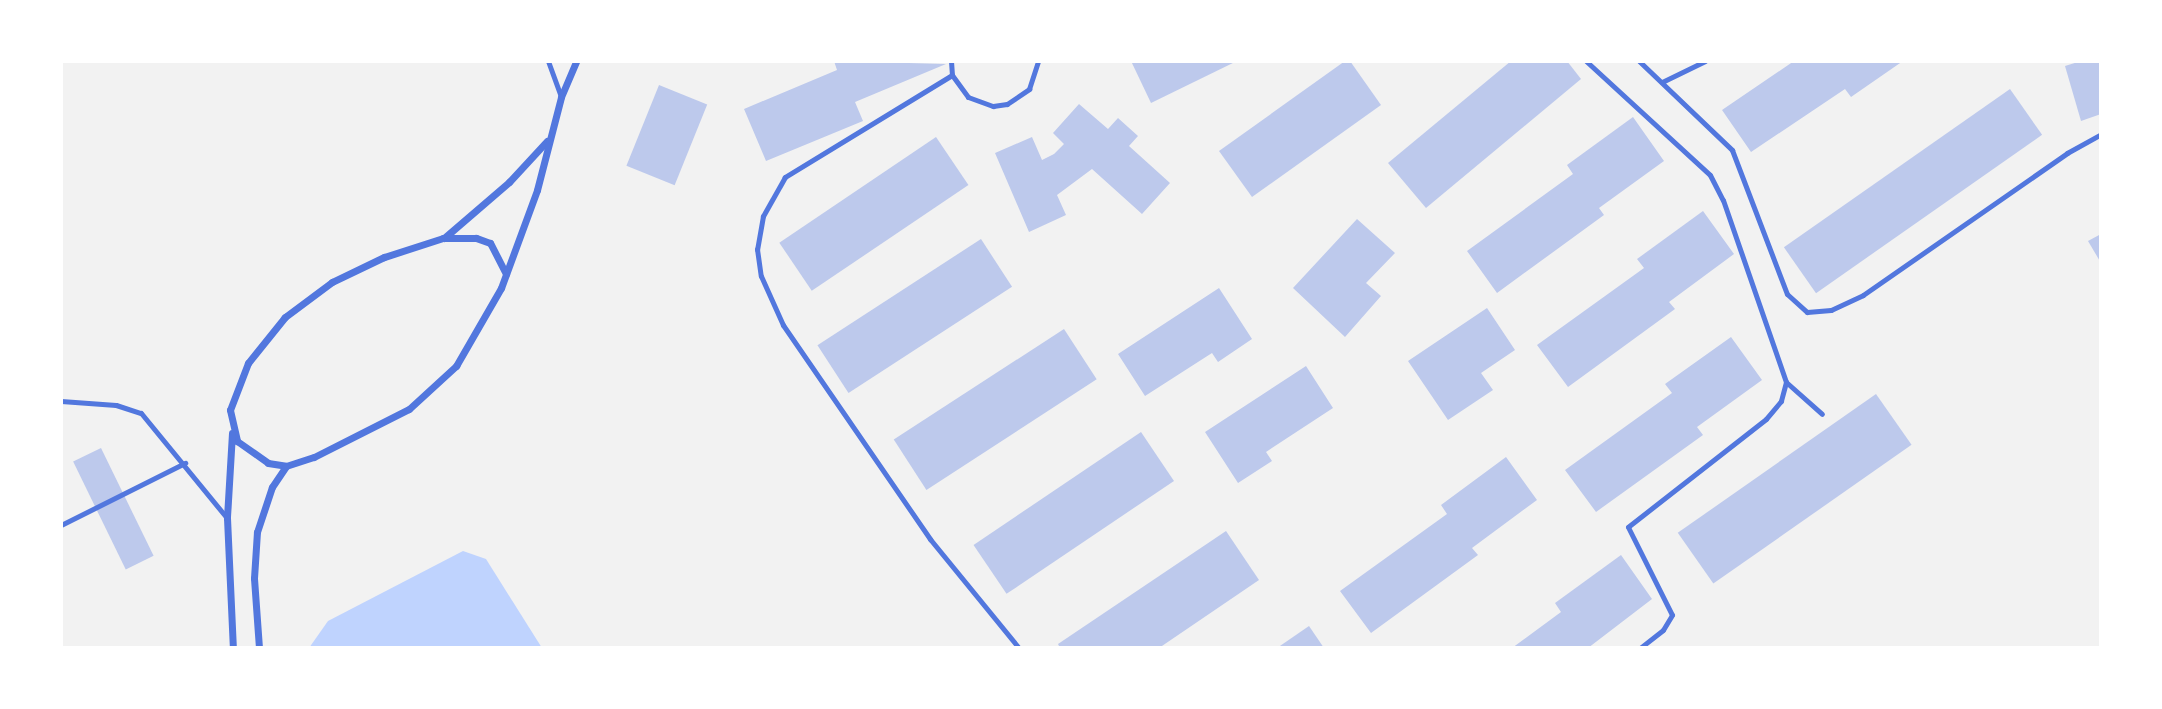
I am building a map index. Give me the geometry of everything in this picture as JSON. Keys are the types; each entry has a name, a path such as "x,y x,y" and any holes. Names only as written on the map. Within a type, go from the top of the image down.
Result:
{"street":[{"path":"260,648 254,578 257,532 272,486 286,466 366,433 428,395 468,351 506,274 537,190 561,97 576,61"},
{"path":"233,648 227,518 232,432 230,410 236,384 285,317 356,270 443,238 509,182 549,139"},
{"path":"443,238 486,241 497,251 506,274"},
{"path":"232,432 259,460 286,466"}],"lane":[{"path":"548,61 561,97"},
{"path":"951,61 952,75 968,97 993,106 1007,104 1029,89 1038,61"},
{"path":"1586,61 1710,176 1723,200 1786,382 1822,414"},
{"path":"1639,61 1732,150 1787,294 1795,305 1815,313 1839,307 1893,276 2067,153 2101,134"},
{"path":"1662,82 1704,61"},
{"path":"952,75 785,177 763,216 757,249 761,276 783,325 930,539 1019,648"},
{"path":"1640,648 1663,630 1672,615 1628,527 1766,419 1781,401 1786,382"},
{"path":"61,401 131,408 156,427 227,518"},
{"path":"61,525 185,463"}],"water":[{"path":"463,551 486,559 542,648 309,648 328,621"}],"building":[{"path":"834,61 946,64 855,102 863,121 766,161 744,109 837,70"},
{"path":"1131,61 1237,61 1151,103"},
{"path":"1345,61 1350,61 1381,105 1252,197 1219,151"},
{"path":"1511,61 1567,61 1581,79 1426,208 1388,163"},
{"path":"1794,61 1903,61 1851,97 1845,89 1751,152 1722,110"},
{"path":"2081,61 2101,61 2101,114 2081,121 2065,66"},
{"path":"659,85 707,104 675,185 626,166"},
{"path":"2010,89 2042,135 1816,293 1784,247"},
{"path":"1079,104 1108,129 1118,118 1138,136 1129,146 1170,183 1142,214 1092,169 1057,195 1066,215 1029,232 995,153 1032,137 1042,160 1054,154 1064,144 1053,133"},
{"path":"1633,117 1664,161 1599,208 1604,215 1497,293 1467,251 1573,174 1567,165"},
{"path":"936,137 968,185 812,291 779,243"},
{"path":"1703,211 1734,254 1669,302 1675,309 1568,387 1537,345 1644,268 1637,259"},
{"path":"1357,219 1395,253 1366,283 1381,296 1345,337 1293,288"},
{"path":"2101,234 2101,263 2088,241"},
{"path":"981,239 1012,287 849,393 817,345"},
{"path":"1219,288 1252,339 1218,362 1212,353 1145,396 1118,354"},
{"path":"1487,308 1515,350 1481,373 1493,390 1448,420 1408,361"},
{"path":"1064,329 1097,379 926,490 894,440"},
{"path":"1731,337 1762,380 1697,427 1703,435 1596,512 1565,470 1672,393 1665,384"},
{"path":"1306,366 1333,408 1266,452 1272,461 1238,483 1205,432"},
{"path":"1876,394 1912,445 1713,584 1678,533"},
{"path":"1141,432 1174,481 1007,594 974,545"},
{"path":"101,448 154,556 126,569 73,462"},
{"path":"1506,457 1537,500 1472,548 1478,555 1371,633 1340,591 1447,514 1441,505"},
{"path":"1226,531 1259,580 1159,648 1060,648 1058,644"},
{"path":"1621,555 1652,599 1588,648 1512,648 1561,612 1555,603"},
{"path":"1309,626 1324,648 1277,648"}]}
